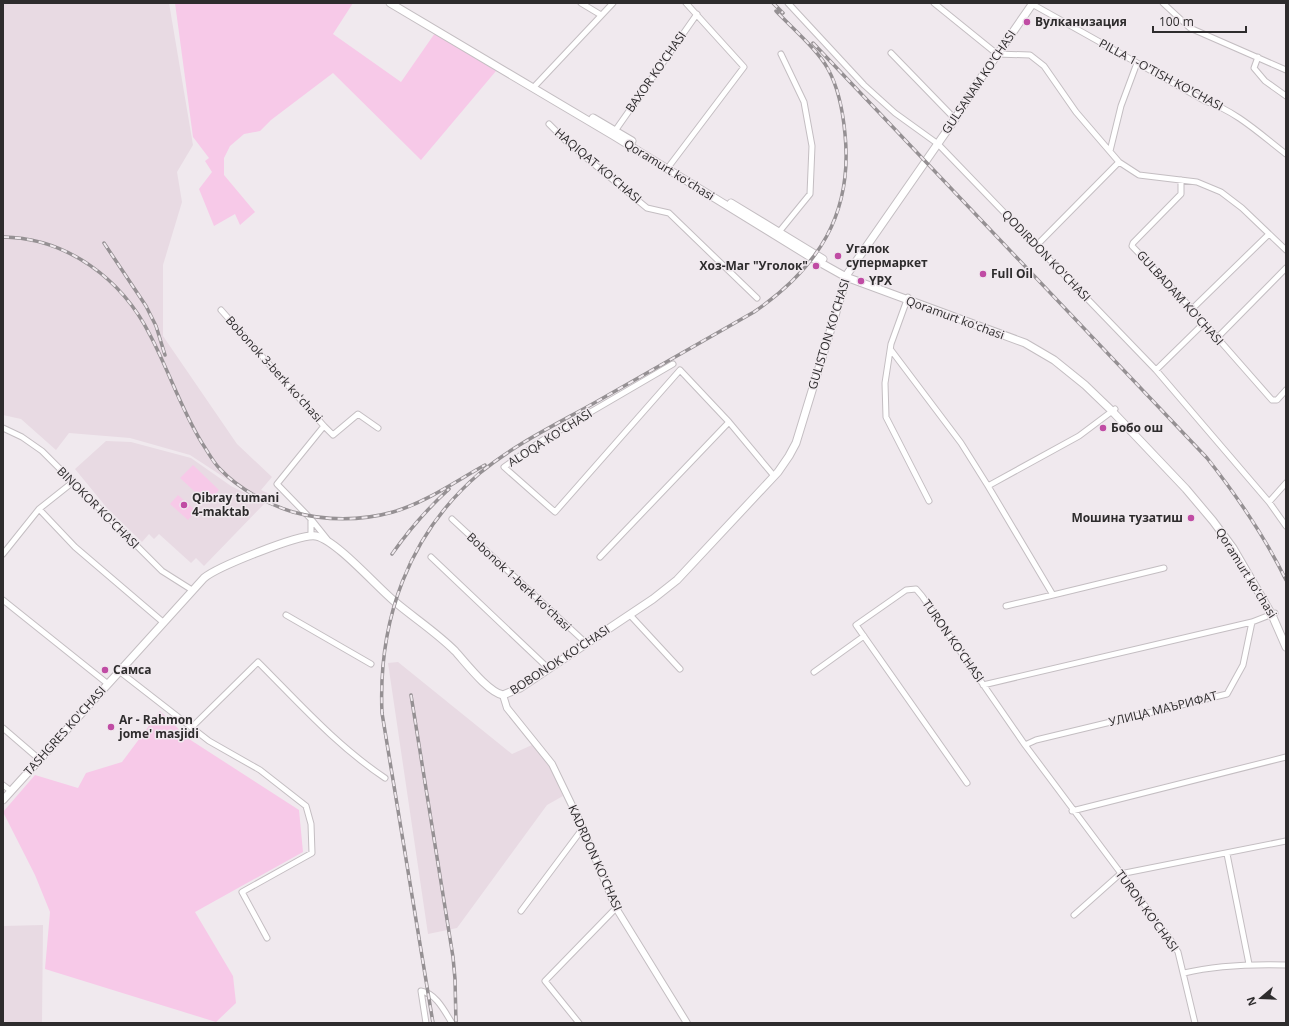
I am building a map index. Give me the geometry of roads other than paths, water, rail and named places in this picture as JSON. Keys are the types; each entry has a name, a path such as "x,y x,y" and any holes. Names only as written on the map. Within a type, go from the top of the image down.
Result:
{"main road":[{"name":"Qoramurt koʻchasi","path":"390,3 534,86 615,130 847,275"},
{"name":"Qoramurt koʻchasi","path":"397,3 534,86 777,238 847,275 908,298 988,324 1038,346 1067,365 1114,410 1188,486 1215,519 1236,548 1286,638"},
{"name":"GULSANAM KO'CHASI","path":"926,160 1032,4"},
{"name":"GULISTON KO'CHASI","path":"774,476 789,456 796,443 847,275 926,160"},
{"name":"BOBONOK KO'CHASI","path":"311,535 327,540 395,602 447,643 493,691 503,695 516,691 658,595 685,572 774,476"},
{"path":"192,590 208,574 228,564 300,537 311,535"},
{"name":"TASHGRES KO'CHASI","path":"3,800 164,623 192,590"},
{"name":"Qoramurt koʻchasi","path":"1274,614 1286,647"}],"street":[{"path":"581,3 601,16"},
{"path":"534,86 613,3"},
{"path":"670,165 744,67 686,3"},
{"name":"QODIRDON KO'CHASI","path":"788,3 864,85 895,113 938,144 1156,370 1269,502 1286,526"},
{"path":"934,3 998,54 1030,55 1044,66 1076,112 1119,162 1139,175 1197,182 1220,192 1242,208 1286,250"},
{"path":"1163,3 1190,28 1286,70"},
{"name":"PILLA 1-O'TISH KO'CHASI","path":"1032,4 1205,101 1220,106 1249,124 1286,154"},
{"name":"BAXOR KO'CHASI","path":"615,130 697,14"},
{"path":"891,53 955,119"},
{"path":"779,232 810,194 812,146 804,102 781,54"},
{"path":"1258,58 1254,68 1265,81 1286,96"},
{"path":"1110,151 1121,106 1137,63"},
{"name":"HAQIQAT KO'CHASI","path":"549,124 566,141 647,208 670,213 757,298"},
{"path":"1036,246 1119,162"},
{"name":"GULBADAM KO'CHASI","path":"1181,180 1182,194 1132,244 1272,400 1277,400 1286,390"},
{"path":"1192,310 1269,234"},
{"path":"1217,338 1286,268"},
{"path":"908,298 900,316 891,350 885,383 886,417 928,501"},
{"name":"Bobonok 3-berk koʻchasi","path":"221,310 324,426 277,484 311,519 327,540"},
{"path":"1156,370 1204,323"},
{"path":"891,350 961,443 1053,595"},
{"name":"ALOQA KO'CHASI","path":"673,364 541,442 504,467 555,512 680,370 729,422"},
{"path":"988,486 1079,436 1114,410"},
{"path":"324,426 333,435 358,414 378,428"},
{"path":"600,557 729,422 774,476"},
{"name":"BINOKOR KO'CHASI","path":"3,428 33,444 162,570 192,590"},
{"path":"3,554 39,509 73,482"},
{"path":"1269,502 1286,483"},
{"path":"39,509 75,547 164,623"},
{"path":"311,519 311,535"},
{"name":"Bobonok 1-berk koʻchasi","path":"452,520 587,644"},
{"path":"431,557 549,669"},
{"path":"1006,606 1164,568"},
{"name":"TURON KO'CHASI","path":"967,783 856,625 906,590 916,589 1024,745 1170,939 1178,952 1195,1023"},
{"path":"3,600 108,684"},
{"path":"983,685 1252,622 1274,614"},
{"path":"286,615 371,664"},
{"path":"630,615 680,669"},
{"name":"УЛИЦА МАЪРИФАТ","path":"1024,745 1036,740 1227,694 1243,665 1252,622"},
{"path":"814,672 864,636"},
{"path":"192,727 258,662 319,724 359,761 385,778"},
{"path":"119,671 192,727 209,742 260,770 306,806 311,824 312,853 242,892 267,938"},
{"name":"KADRDON KO'CHASI","path":"503,695 507,708 552,764 582,828 616,908 687,1023"},
{"path":"3,728 39,760"},
{"path":"1072,810 1286,758"},
{"path":"3,784 11,791"},
{"path":"521,911 582,828"},
{"path":"1074,916 1120,874 1227,854 1286,841"},
{"path":"1227,854 1248,964"},
{"path":"579,1023 545,981 616,908"},
{"path":"1184,973 1206,968 1248,964 1286,965"},
{"path":"426,1023 421,991 427,992 441,1006 452,1023"}],"railway":[{"path":"773,3 783,13"},
{"path":"433,1023 382,713 382,679 386,645 392,613 402,581 416,551 434,523 455,497 480,473 507,453 536,435 754,312 777,295 796,277 813,257 837,214 843,189 846,163 843,117 835,84 824,62 776,11"},
{"path":"813,43 1207,458 1250,517 1286,580"},
{"path":"3,237 27,239 49,245 90,265 108,280 124,296 150,335 188,417 213,460 220,469 236,483 273,505 293,512 318,517 343,519 381,515 417,503 485,465"},
{"path":"104,243 146,306 156,326 165,355"},
{"path":"392,554 433,504 449,489"},
{"path":"411,695 453,957 456,1023"}],"place":[{"name":"Вулканизация","path":"1027,22"},
{"name":"Угалок супермаркет","path":"838,256"},
{"name":"Хоз-Маг \"Уголок\"","path":"816,266"},
{"name":"Full Oil","path":"983,274"},
{"name":"YPX","path":"861,281"},
{"name":"Бобо ош","path":"1103,428"},
{"name":"Qibray tumani 4-maktab","path":"184,505"},
{"name":"Мошина тузатиш","path":"1191,518"},
{"name":"Самса","path":"105,670"},
{"name":"Ar - Rahmon jome' masjidi","path":"111,727"}]}
